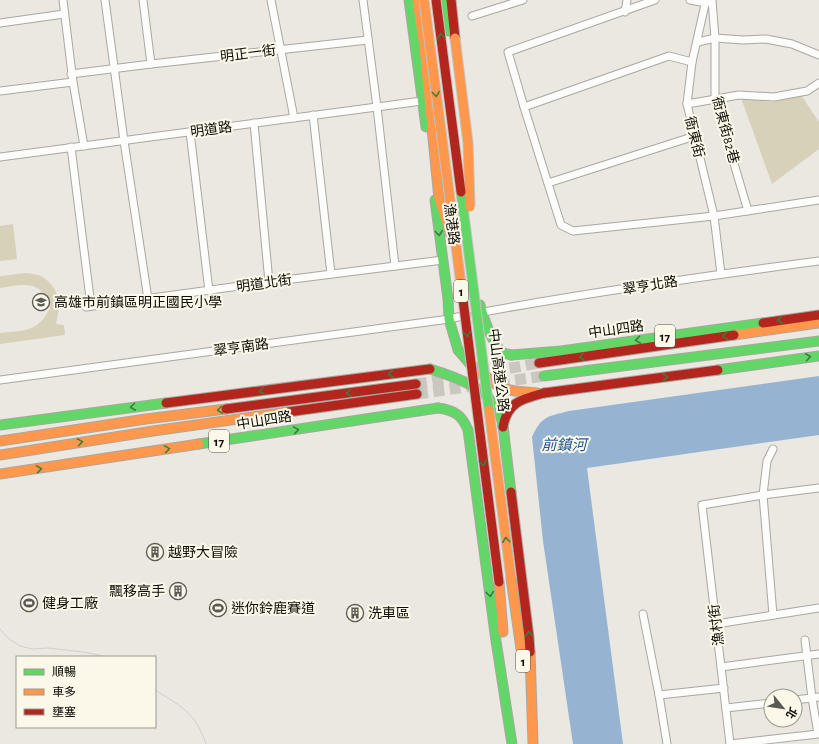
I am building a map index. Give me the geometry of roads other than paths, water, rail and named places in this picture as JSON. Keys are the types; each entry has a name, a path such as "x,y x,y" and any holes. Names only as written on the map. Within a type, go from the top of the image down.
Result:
{"main road":[{"name":"漁港路","path":"409,0 448,299 448,319 453,336 458,350 468,362 501,388 520,392 544,393"},
{"path":"417,0 424,47 439,199 456,251"},
{"name":"中山高速公路","path":"424,0 499,582 512,744"},
{"name":"中山高速公路","path":"436,0 511,578 534,743"},
{"name":"漁港路","path":"444,0 457,96 481,313 496,343 503,353 511,355"},
{"path":"451,0 463,96 470,182 469,249"},
{"name":"中山四路","path":"511,355 561,351 819,315"},
{"name":"中山四路","path":"539,363 819,323"},
{"name":"17","path":"544,376 819,341"},
{"path":"534,743 529,636 503,429 504,420 510,409 515,403 523,399 544,393 819,356"},
{"name":"中山四路","path":"0,424 430,369 468,382 478,389 494,406 500,415 503,429"},
{"name":"中山四路","path":"0,441 146,419 416,384"},
{"name":"中山四路","path":"0,455 152,431 417,394"},
{"name":"中山四路","path":"0,474 438,408 448,408 457,413 465,421 468,430 496,641 512,744"}],"street":[{"path":"63,0 71,74 84,146"},
{"path":"105,0 124,141 148,299"},
{"path":"143,0 151,64"},
{"path":"271,0 294,118"},
{"path":"363,0 395,266"},
{"path":"472,16 523,0"},
{"path":"625,12 627,0"},
{"path":"655,0 625,12 508,52 561,225 573,231 714,216 819,200"},
{"path":"690,0 708,1"},
{"name":"衙東街82巷","path":"708,1 715,38 715,99 748,211"},
{"name":"衙東街","path":"708,1 692,62 687,104 714,216 721,274"},
{"path":"0,23 64,14"},
{"path":"698,42 715,38 743,40 766,38 792,44 819,55"},
{"name":"明正一街","path":"71,74 368,40"},
{"path":"524,107 669,56 692,62"},
{"path":"0,91 73,82"},
{"path":"687,104 739,95 774,97 807,91 819,84"},
{"name":"明道路","path":"0,157 422,101"},
{"path":"313,115 331,274"},
{"path":"254,123 269,282"},
{"path":"190,132 209,291"},
{"path":"548,183 695,136"},
{"name":"明道北街","path":"72,147 88,306 443,260"},
{"name":"翠亨北路","path":"481,313 721,274 819,261"},
{"name":"翠亨南路","path":"0,380 448,319 481,313"},
{"path":"773,449 767,461 763,495 773,615"},
{"path":"763,495 819,488"},
{"name":"漁村街","path":"730,744 702,505 763,495"},
{"path":"716,624 819,608"},
{"path":"642,614 659,695 666,744"},
{"path":"730,744 818,734 816,698 805,640"},
{"path":"721,667 819,654"},
{"path":"659,695 724,688"},
{"path":"803,699 816,698"},
{"path":"726,708 763,704"}],"water":[{"name":"前鎮河","path":"819,376 819,435 587,468 623,744 573,744 543,541 532,437 539,425 550,416 569,411"}],"tunnel":[{"path":"477,374 539,363"},
{"path":"417,394 544,376"},
{"path":"416,384 456,378"}],"tram line":[{"path":"0,629 8,638 20,646 32,649 48,648 83,652 101,656"},
{"path":"156,691 180,706 192,717 202,733 206,744"}],"place":[{"name":"高雄市前鎮區明正國民小學","path":"41,302"},
{"name":"越野大冒險","path":"155,552"},
{"name":"飄移高手","path":"178,591"},
{"name":"健身工廠","path":"29,603"},
{"name":"迷你鈴鹿賽道","path":"218,608"},
{"name":"洗車區","path":"355,613"}]}
